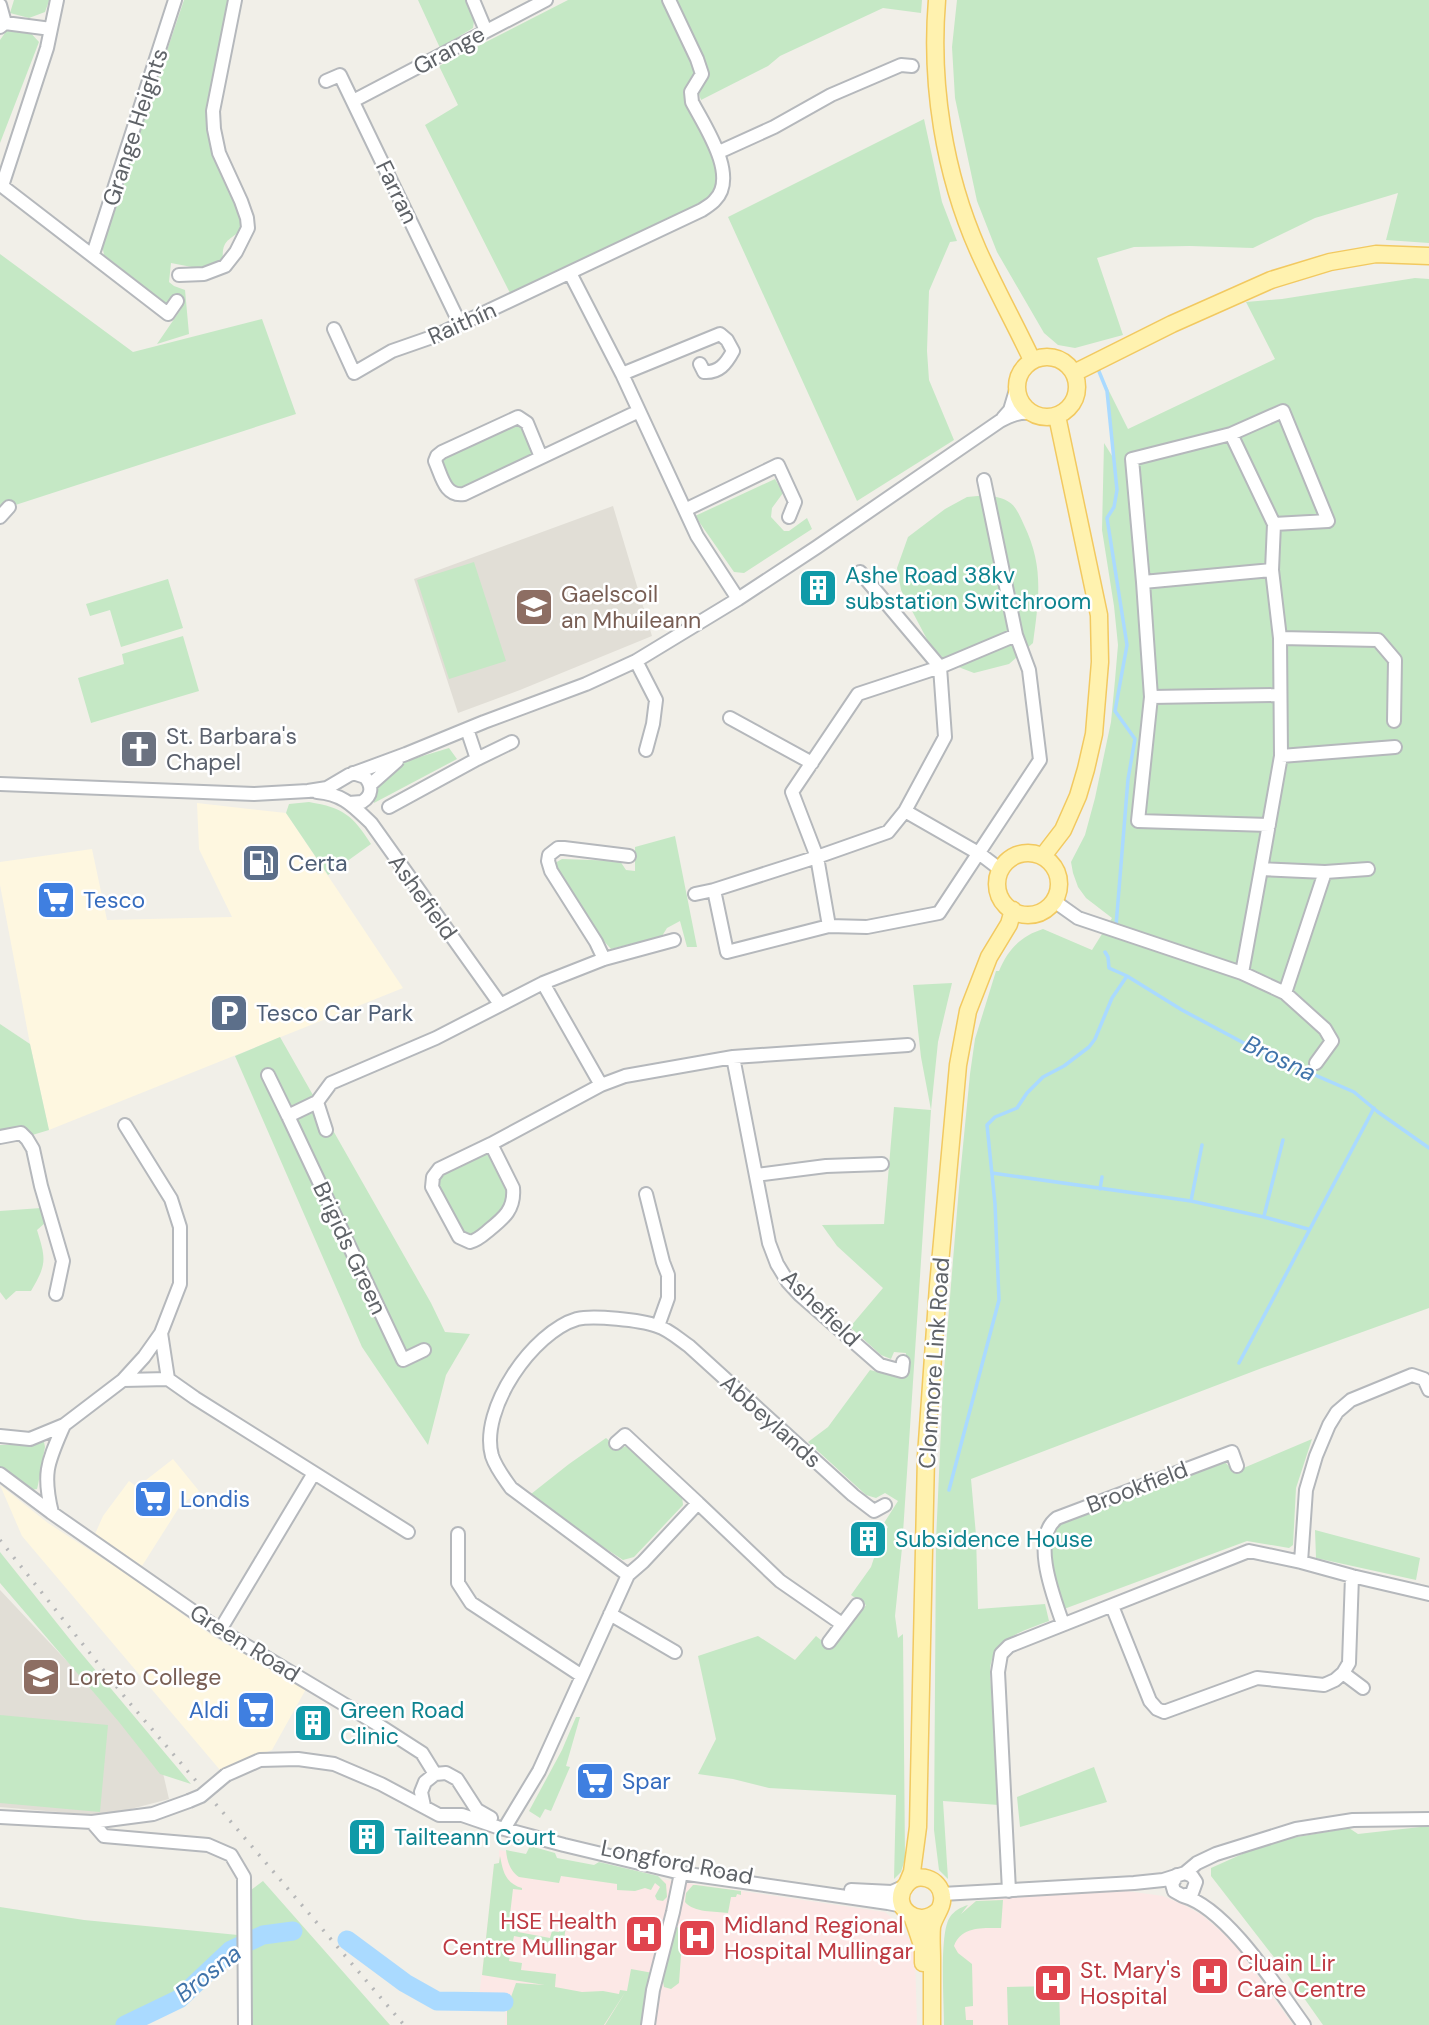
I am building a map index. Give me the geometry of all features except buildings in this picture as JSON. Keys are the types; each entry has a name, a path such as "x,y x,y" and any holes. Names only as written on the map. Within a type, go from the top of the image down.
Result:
{"main road":[{"path":"937,0 936,76 942,132 958,194 978,249 1032,360"},
{"path":"1074,373 1172,324 1271,280 1330,262 1376,254 1429,256"},
{"path":"1051,357 1060,360 1074,373 1077,390 1075,398 1071,406 1057,416 1039,417 1021,403 1016,390 1020,373 1032,360 1051,357"},
{"path":"1044,856 1063,830 1086,769 1096,724 1100,662 1099,615 1057,416"},
{"path":"1024,853 1044,856 1057,871 1059,881 1054,901 1040,912 1021,914 1013,910 1006,904 998,888 996,866 1024,853"},
{"name":"Clonmore Link Road","path":"906,1885 912,1872 918,1828 926,1455 958,1065 968,1011 989,957 1009,924 1013,910"},
{"name":"Clonmore Link Road","path":"918,1828 930,1879"},
{"path":"924,2025 923,1948 902,1900 906,1885 918,1878 930,1879 936,1883 940,1902 932,1925 932,2025"},
{"path":"909,1914 926,1918 940,1902"}],"street":[{"path":"57,0 51,29 2,186 168,314 177,300"},
{"name":"Grange Heights","path":"93,254 176,0"},
{"path":"179,275 204,274 226,266 248,228 241,201 219,153 214,130 213,110 235,0"},
{"path":"473,0 486,31"},
{"name":"Grange","path":"353,101 546,0"},
{"name":"Raithín","path":"334,329 354,373 392,351 435,336 702,210 718,199 724,178 719,152 692,102 691,92 702,74 669,0"},
{"path":"0,5 3,25 51,29"},
{"path":"719,152 774,127 831,95 901,65 912,66"},
{"name":"Farran","path":"326,81 340,75 460,324"},
{"path":"570,273 622,374 697,536 738,599"},
{"path":"622,374 720,334 727,340 733,352 724,366 713,373 705,372 699,364"},
{"path":"1000,421 1010,410 1016,390"},
{"path":"541,457 527,423 518,417 442,452 435,461 449,492 455,496 464,494 639,411"},
{"path":"1269,825 1138,821 1151,697 1132,459 1231,433 1283,411 1328,521 1274,524"},
{"path":"0,784 254,794 327,788 349,775 586,684 636,661 738,599 869,513 1000,421 1013,415 1031,413"},
{"path":"1231,433 1274,524 1272,570 1280,638 1281,756 1242,973"},
{"path":"685,510 778,465 795,502 789,517"},
{"path":"714,890 727,952 829,926 867,927 939,913 979,854 1040,760 1029,670 1016,635 984,480"},
{"path":"1143,582 1272,570"},
{"path":"695,894 888,832 905,811 945,737 940,667 860,572"},
{"path":"829,926 817,857 792,792 858,694 940,667 1016,635"},
{"path":"1280,638 1378,640 1395,660 1394,721"},
{"path":"636,661 656,700 646,750"},
{"path":"1151,697 1280,695"},
{"path":"730,718 812,763"},
{"path":"467,729 477,759"},
{"path":"389,807 512,742"},
{"path":"1281,756 1395,747"},
{"path":"308,791 335,795 358,804 366,800 370,790 406,754"},
{"path":"349,775 365,777 370,790 371,824"},
{"path":"347,801 340,788 349,775"},
{"name":"Ashefield","path":"347,801 371,824 500,1004"},
{"path":"905,811 996,866"},
{"path":"604,959 551,871 549,855 558,848 564,848 629,856"},
{"path":"1261,869 1325,872 1368,869"},
{"path":"1285,993 1325,872"},
{"path":"1054,901 1077,918 1242,973 1285,993 1325,1029 1332,1041 1316,1063"},
{"path":"268,1075 288,1116 317,1102 331,1083 436,1038 543,983 604,959 674,940"},
{"path":"543,983 601,1085"},
{"path":"491,1144 513,1188 514,1196 506,1216 470,1242 460,1237 432,1187 433,1177 439,1169 601,1085 625,1076 733,1057 908,1045"},
{"name":"Ashefield","path":"733,1057 769,1243 777,1264 788,1282 880,1365 902,1371 903,1362"},
{"path":"317,1102 326,1130"},
{"name":"Brigids Green","path":"288,1116 403,1360 424,1350"},
{"path":"0,1436 30,1439 64,1425 123,1380 161,1333 180,1284 180,1227 171,1199 125,1125"},
{"path":"0,1137 21,1133 33,1149 63,1261 56,1294"},
{"path":"755,1175 826,1166 882,1164"},
{"path":"646,1194 668,1275 668,1298 658,1326"},
{"name":"Abbeylands","path":"628,1575 511,1488 492,1455 493,1420 507,1385 519,1367 557,1328 580,1318 645,1322 658,1326 688,1346 853,1495 874,1511 885,1505"},
{"path":"161,1333 169,1378"},
{"path":"1301,1562 1306,1490 1316,1456 1337,1412 1351,1400 1412,1376 1424,1379 1429,1390"},
{"path":"123,1380 169,1378 195,1398 408,1532"},
{"path":"52,1513 47,1490 48,1463 64,1425"},
{"path":"616,1443 625,1435 780,1581 842,1624"},
{"name":"Brookfield","path":"1063,1624 1045,1560 1047,1527 1051,1522 1231,1452 1237,1466"},
{"path":"220,1630 314,1473"},
{"name":"Green Road","path":"0,1474 220,1630 422,1753 435,1774"},
{"path":"507,1824 539,1771 628,1575 698,1503"},
{"path":"458,1534 458,1583 471,1603 582,1676"},
{"path":"1009,1891 998,1672 1001,1654 1009,1646 1250,1551 1429,1594"},
{"path":"1112,1606 1150,1701 1164,1712 1257,1678 1324,1685 1335,1680 1349,1664 1352,1576"},
{"path":"829,1642 857,1605"},
{"path":"610,1614 676,1652"},
{"path":"1343,1674 1363,1688"},
{"path":"0,1817 92,1822 153,1814 201,1796 226,1775 260,1760 298,1759 334,1764 381,1784 433,1813 462,1815 584,1850 682,1873 888,1903 898,1905 909,1914"},
{"path":"424,1806 421,1792 425,1782 435,1774 446,1773 460,1784 463,1795 455,1811 444,1815"},
{"path":"381,1784 421,1792"},
{"name":"Longford Road","path":"463,1789 477,1810 507,1824 646,1857 745,1877 833,1888 892,1892 906,1885"},
{"path":"1179,1894 1172,1884 1197,1863 1233,1848 1296,1829 1353,1820 1429,1819"},
{"path":"92,1822 104,1836 208,1845 231,1855 244,1877 245,2025"},
{"path":"553,1836 556,1841 584,1850"},
{"path":"1179,1894 1192,1893 1199,1872 1233,1848"},
{"path":"646,1857 677,1866 682,1873 653,1990 648,2025"},
{"path":"940,1902 1009,1891 1134,1883 1163,1880 1181,1874 1192,1876 1221,1920 1304,2025"},
{"path":"1134,1883 1159,1886 1201,1903 1221,1920"}],"shaded area":[{"name":"Gaelscoil an Mhuileann","path":"613,506 652,636 458,713 414,579"},
{"path":"197,803 286,813 403,988 49,1130 0,885 0,862 92,849 107,920 232,917 199,849"},
{"name":"Londis","path":"173,1459 199,1491 180,1506 142,1566 95,1534 103,1516 129,1481 137,1487"},
{"path":"0,1485 48,1523 134,1579 214,1637 306,1689 272,1750 220,1770 22,1536"},
{"name":"Loreto College","path":"0,1590 160,1760 169,1799 104,1816 0,1807"},
{"name":"Midland Regional Hospital Mullingar","path":"499,1850 659,1879 885,1912 900,1925 915,1955 917,2025 505,2025 506,2009 478,2007 494,1864 499,1863"},
{"name":"St. Mary's Hospital","path":"1127,1891 1163,1896 1202,1915 1239,1950 1293,2025 944,2025 943,1941 958,1917 970,1905 976,1901"}],"green space":[{"path":"14,0 49,1 45,12 29,18 10,13"},
{"path":"184,0 231,0 208,110 240,206 243,226 226,243 223,262 202,269 171,263 169,282 185,290 189,334 157,344 181,309 177,295 168,305 104,255 102,244"},
{"path":"418,0 466,0 474,21 473,28 440,48"},
{"path":"568,0 662,0 696,71 686,103 712,153 717,174 716,185 702,205 511,295 425,125 458,105 439,66"},
{"path":"676,0 922,0 921,13 883,8 780,56 768,66 701,100 699,94 707,77 705,65"},
{"path":"957,0 1429,0 1429,243 1386,240 1398,193 1315,218 1253,248 1134,247 1097,258 1123,335 1075,348 1058,345 1044,333 997,252 977,201 955,98 952,47"},
{"path":"7,30 28,30 39,42 0,143 0,40"},
{"path":"924,119 942,202 957,241 950,242 929,291 927,351 929,380 954,440 857,501 728,217"},
{"path":"0,254 133,352 262,319 296,414 0,510"},
{"path":"1415,278 1429,279 1429,1308 1262,1368 971,1479 978,1609 1045,1604 1049,1621 1010,1638 1002,1644 991,1661 999,1805 943,1801 948,1879 939,1870 934,1830 936,1541 943,1383 959,1187 975,1039 996,971 999,971 1016,944 1043,929 1092,950 1112,918 1086,898 1078,887 1071,862 1085,835 1095,798 1111,722 1118,645 1102,530 1104,443 1114,459 1107,391 1098,369 1128,429 1275,359 1246,302"},
{"path":"514,425 520,426 533,455 460,490 453,488 442,463 444,459"},
{"path":"775,479 783,493 772,508 771,517 784,531 789,531 807,518 812,529 744,573 734,572 695,516"},
{"path":"988,495 1012,504 1020,516 1035,554 1037,611 1033,643 1009,664 974,673 948,663 930,645 901,590 897,568 908,537 945,509 967,497"},
{"path":"474,562 506,661 449,679 417,580"},
{"path":"168,579 183,628 121,647 110,610 90,616 86,604"},
{"path":"183,636 199,691 91,723 78,678 124,664 122,654"},
{"path":"449,748 457,759 374,803 375,785 393,765"},
{"path":"309,802 346,814 371,844 328,875 286,813 289,804"},
{"path":"675,836 697,947 687,947 680,921 667,928 662,936 611,949 555,867 555,863 562,859 620,861 626,870 635,871 635,847"},
{"path":"952,983 938,1042 931,1110 921,1057 913,985"},
{"path":"0,1024 30,1044 49,1130 29,1136 26,1128 0,1130"},
{"path":"280,1037 445,1332 470,1334 446,1375 428,1445 362,1347 235,1056"},
{"path":"894,1107 931,1110 902,1548 895,1616 898,1638 903,1634 905,1859 901,1872 894,1879 896,1795 769,1788 698,1774 716,1739 698,1656 758,1636 795,1660 816,1636 832,1649 866,1605 851,1595 871,1567 881,1537 888,1527 884,1523 898,1501 885,1493 876,1498 866,1495 808,1442 828,1427 870,1370 902,1378 906,1353 894,1352 891,1359 881,1355 850,1327 883,1288 837,1246 822,1225 884,1224"},
{"path":"486,1150 509,1191 507,1209 472,1237 465,1235 436,1180 443,1171"},
{"path":"41,1208 45,1223 37,1230 43,1255 40,1274 31,1291 16,1291 6,1300 0,1292 0,1211"},
{"path":"606,1438 619,1449 626,1446 632,1448 682,1496 683,1505 634,1557 623,1560 567,1523 531,1494"},
{"path":"1312,1439 1296,1488 1293,1545 1289,1548 1247,1541 1064,1609 1051,1555 1053,1533 1058,1524 1224,1461 1234,1472"},
{"path":"44,1442 45,1447 37,1489 31,1490 0,1468 0,1445 28,1445"},
{"path":"1315,1530 1420,1558 1416,1580 1316,1558"},
{"path":"0,1552 191,1784 160,1774 0,1583"},
{"path":"0,1715 108,1725 100,1812 0,1803"},
{"path":"576,1717 580,1717 566,1766 570,1767 551,1811 545,1809 540,1818 529,1811 562,1750"},
{"path":"1094,1767 1107,1802 1020,1827 1017,1797"},
{"path":"1429,1826 1429,2025 1323,2025 1211,1876 1211,1868 1269,1842 1349,1828 1358,1834"},
{"path":"530,1846 555,1853 557,1858 594,1865 599,1862 658,1876 666,1884 667,1897 663,1901 657,1900 655,1896 660,1887 655,1883 651,1890 645,1888 635,1891 617,1890 617,1884 561,1876 559,1883 519,1877 513,1872 506,1850 526,1854"},
{"path":"500,1856 508,1880 522,1888 513,1889 509,1923 515,1924 518,1932 550,1938 552,1931 559,1932 561,1919 567,1920 564,1939 560,1945 514,1936 509,1961 522,1963 521,1970 556,1974 555,1987 582,1992 603,1991 619,1994 620,1990 627,1991 631,1969 653,1973 643,2025 605,2025 626,1991 604,2025 507,2025 507,2008 516,1983 545,1985 482,1975 494,1864 499,1863"},
{"path":"263,1881 390,2025 249,2025 251,1890"},
{"path":"693,1885 741,1891 741,1895 731,1897 728,1913 699,1910 685,1902 686,1893"},
{"path":"1003,1900 1001,1928 980,1928 967,1932 957,1939 954,1946 958,1953 972,1964 973,2006 965,2007 966,2020 973,2020 973,2025 944,2025 943,1952 950,1917 968,1905 961,1914 976,1901"},
{"path":"0,1907 84,1920 238,1935 240,1963 226,1962 190,1997 143,2025 0,2025"},
{"path":"675,1927 683,1928 679,1983 671,1989 664,1987 662,1976"},
{"path":"1059,1986 1060,2025 1008,2025 1007,1987"}],"waterway":[{"path":"1098,369 1107,391 1117,490 1114,507 1107,518 1127,645 1115,711 1135,739 1128,779 1116,926"},
{"name":"Brosna","path":"1105,952 1109,968 1255,1049 1354,1092 1429,1148"},
{"path":"949,1490 999,1300 995,1204 987,1125 995,1117 1017,1108 1043,1077 1064,1066 1089,1047 1112,998 1127,976"},
{"path":"1239,1363 1374,1108"},
{"path":"1264,1216 1283,1140"},
{"path":"1191,1201 1202,1145"},
{"path":"992,1173 1191,1201 1308,1229"},
{"path":"1100,1189 1102,1177"},
{"name":"Brosna","path":"125,2025 179,1999 231,1950 263,1935 293,1931"},
{"name":"Brosna","path":"347,1940 405,1983 437,2001 504,2002"}],"railway":[{"path":"0,1540 128,1701 404,2025"}],"place":[{"name":"Ashe Road 38kv substation Switchroom","path":"818,588"},
{"name":"Gaelscoil an Mhuileann","path":"534,607"},
{"name":"St. Barbara's Chapel","path":"139,749"},
{"name":"Certa","path":"261,863"},
{"name":"Tesco","path":"56,900"},
{"name":"Tesco Car Park","path":"229,1013"},
{"name":"Londis","path":"153,1499"},
{"name":"Subsidence House","path":"868,1539"},
{"name":"Loreto College","path":"41,1677"},
{"name":"Aldi","path":"256,1710"},
{"name":"Green Road Clinic","path":"313,1723"},
{"name":"Spar","path":"595,1781"},
{"name":"Tailteann Court","path":"367,1837"},
{"name":"HSE Health Centre Mullingar","path":"644,1934"},
{"name":"Midland Regional Hospital Mullingar","path":"697,1938"},
{"name":"Cluain Lir Care Centre","path":"1210,1976"},
{"name":"St. Mary's Hospital","path":"1053,1983"}]}
